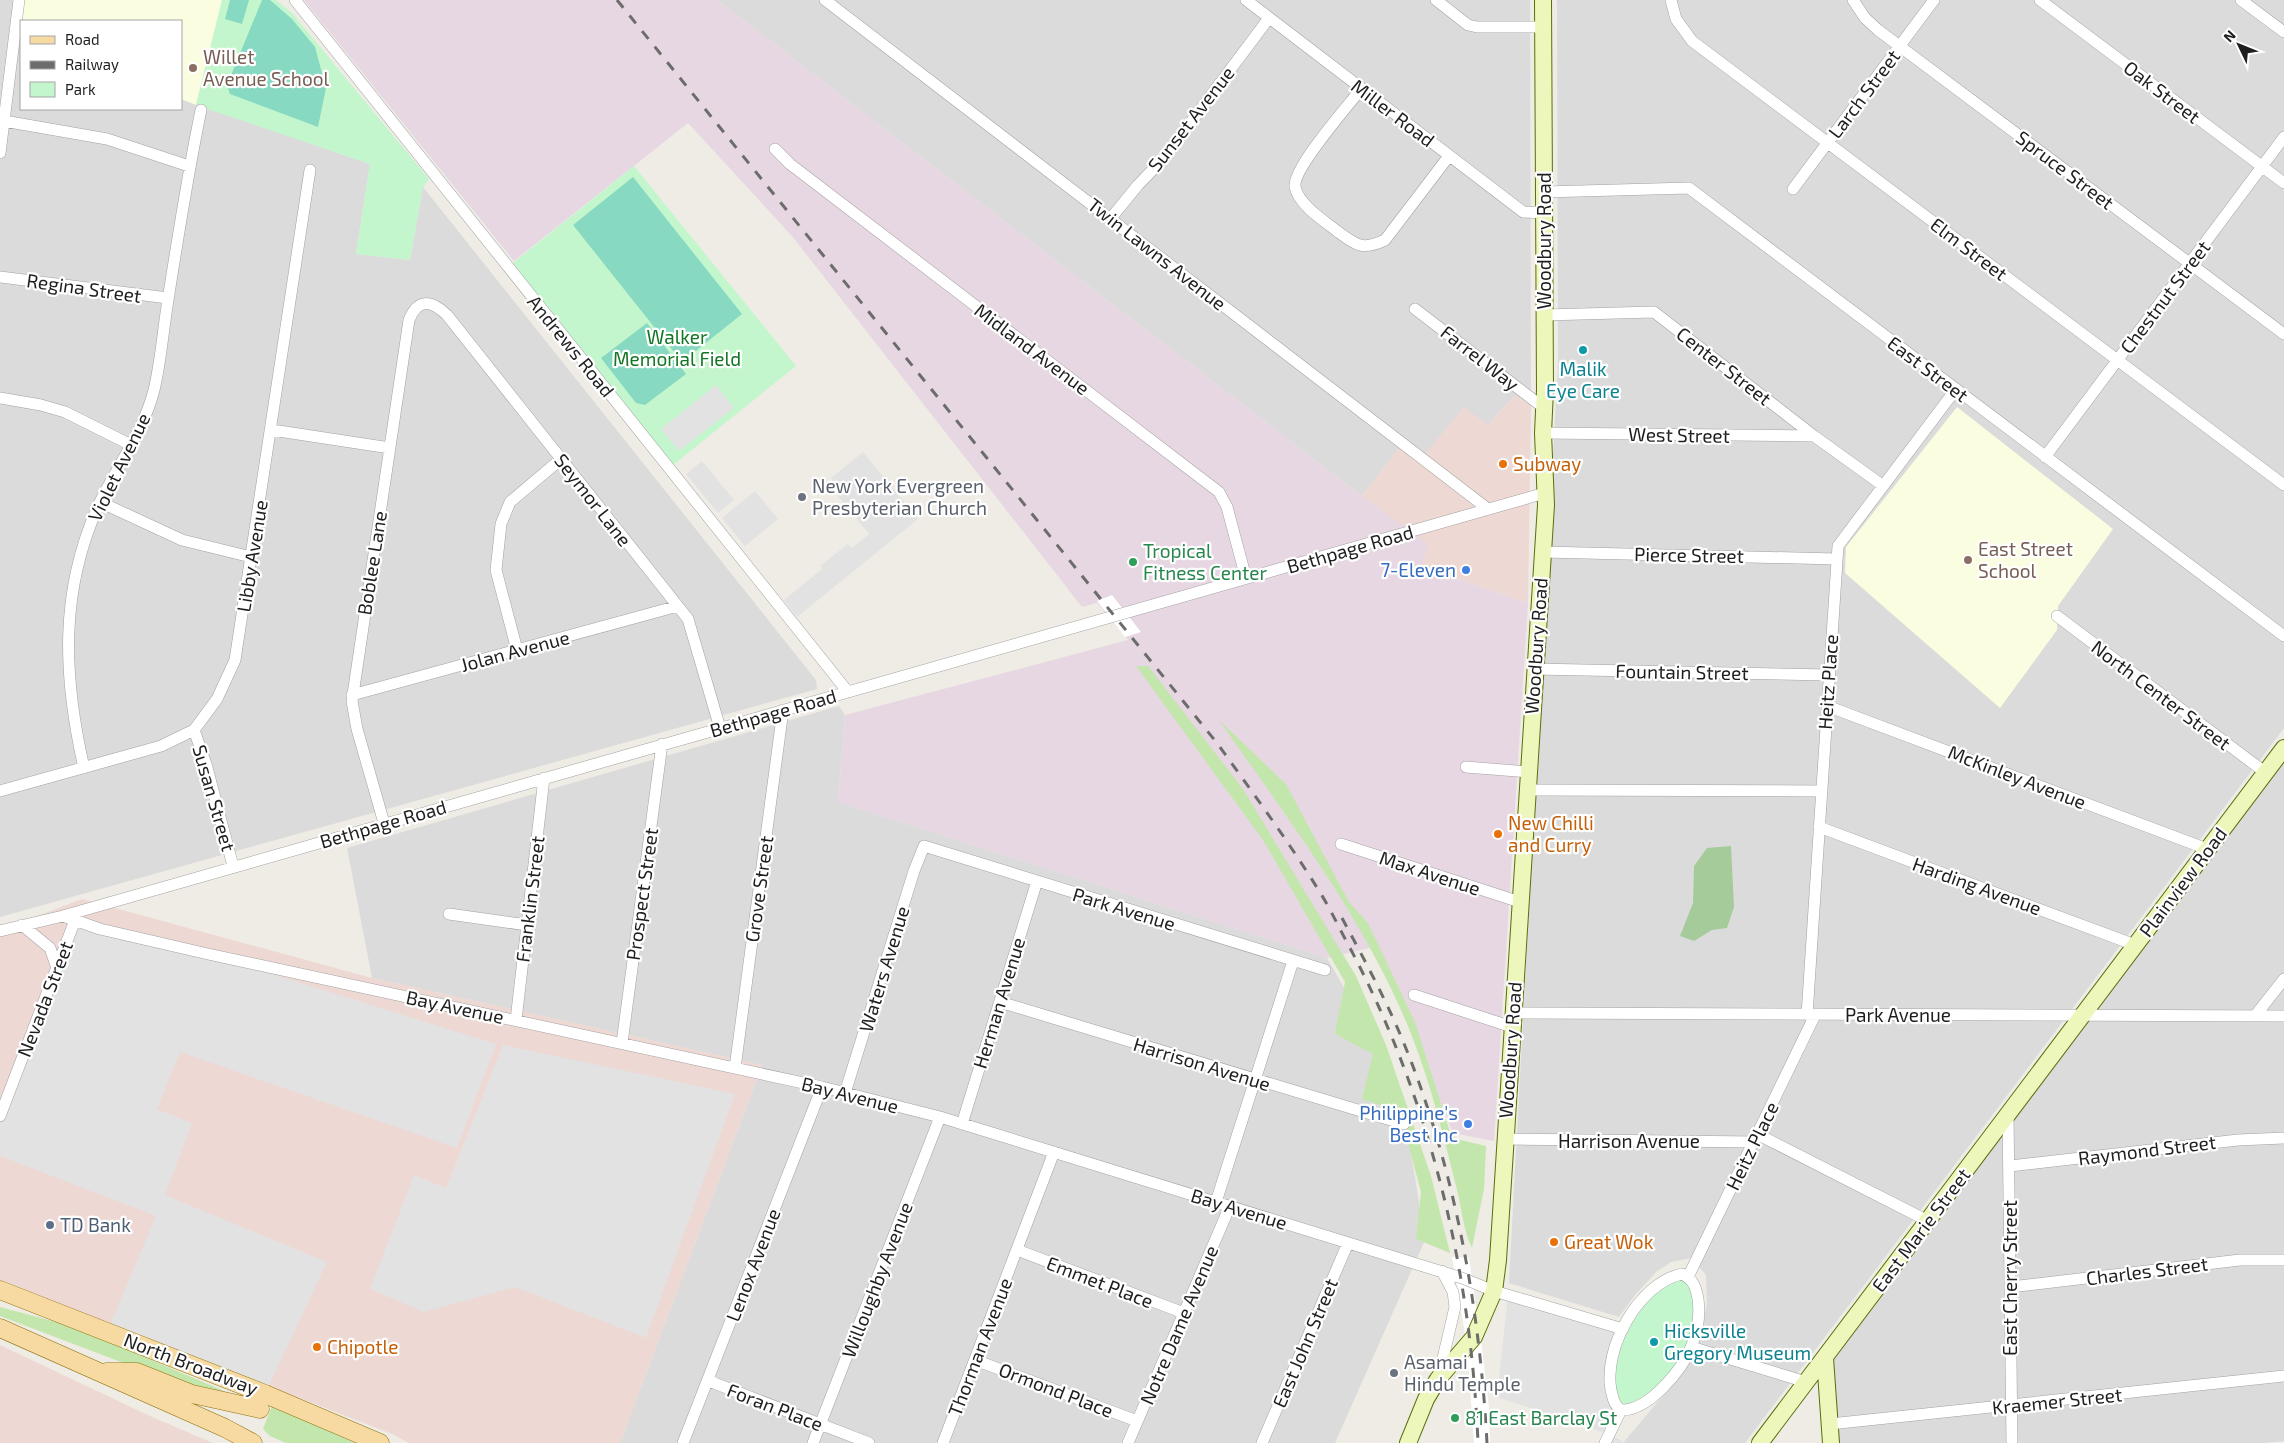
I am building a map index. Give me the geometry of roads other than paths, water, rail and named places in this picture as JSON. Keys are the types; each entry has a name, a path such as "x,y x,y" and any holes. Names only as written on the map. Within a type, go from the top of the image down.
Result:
{"main road":[{"name":"Woodbury Road","path":"1408,1443 1426,1399 1438,1379 1474,1337 1494,1291 1498,1260 1504,1140 1546,493 1543,433 1543,0"},
{"name":"Plainview Road","path":"2081,1016 2284,748"},
{"name":"East Marie Street","path":"1760,1443 1826,1358 2081,1016"},
{"name":"North Broadway","path":"0,1290 265,1394 380,1443"},
{"path":"0,1302 77,1320"},
{"path":"0,1328 225,1428 252,1443"},
{"path":"1826,1358 1830,1443"},
{"path":"98,1372 138,1372 192,1394 260,1409"}],"street":[{"path":"0,153 19,0"},
{"name":"Andrews Road","path":"294,0 848,692"},
{"name":"Twin Lawns Avenue","path":"825,0 1488,509"},
{"name":"Miller Road","path":"1246,0 1524,212 1544,212"},
{"path":"1436,0 1468,25 1477,27 1543,27"},
{"name":"Elm Street","path":"1671,0 1676,20 1682,31 1692,41 2284,485"},
{"name":"Spruce Street","path":"1853,0 1865,18 1900,46 2284,334"},
{"name":"Larch Street","path":"1793,189 1934,0"},
{"name":"Oak Street","path":"2040,0 2284,183"},
{"path":"2241,0 2284,32"},
{"name":"Sunset Avenue","path":"1111,218 1164,158 1269,18"},
{"path":"1361,89 1310,155 1295,178 1295,188 1303,202 1337,230 1362,246 1373,246 1385,240 1449,156"},
{"name":"Violet Avenue","path":"84,768 74,725 70,695 67,652 68,621 78,566 100,502 141,426 154,390 189,166 201,110"},
{"path":"4,121 107,139 189,166"},
{"name":"Chestnut Street","path":"2045,457 2284,138"},
{"name":"Midland Avenue","path":"775,149 790,164 1219,492 1227,507 1246,578"},
{"name":"Libby Avenue","path":"0,791 161,746 194,730 216,699 235,660 272,430 310,170"},
{"name":"East Street","path":"1544,192 1689,188 2284,636"},
{"name":"Regina Street","path":"0,277 168,298"},
{"name":"Boblee Lane","path":"384,823 357,729 352,695 409,320 413,309 421,304"},
{"name":"Seymor Lane","path":"421,304 432,304 447,315 688,620 720,728"},
{"name":"Farrel Way","path":"1415,309 1544,408"},
{"name":"Center Street","path":"1544,315 1654,312 1814,436 1882,485"},
{"name":"Heitz Place","path":"1688,1277 1756,1138 1811,1015 1819,827 1838,546 1956,389"},
{"path":"0,398 41,405 65,412 131,445"},
{"path":"272,430 390,448"},
{"name":"West Street","path":"1543,433 1814,436"},
{"path":"517,650 496,570 501,524 510,502 561,459"},
{"name":"Bethpage Road","path":"77,915 233,866 1546,493"},
{"path":"100,502 182,540 251,557"},
{"name":"Pierce Street","path":"1543,552 1836,559"},
{"name":"Jolan Avenue","path":"352,695 678,606"},
{"name":"North Center Street","path":"2057,616 2266,773"},
{"name":"Fountain Street","path":"1535,669 1829,674"},
{"name":"McKinley Avenue","path":"1827,706 2207,849"},
{"name":"Grove Street","path":"735,1068 783,710"},
{"name":"Susan Street","path":"194,730 200,743 233,866"},
{"name":"Prospect Street","path":"622,1043 662,744"},
{"path":"1466,767 1528,772"},
{"name":"Franklin Street","path":"516,1020 544,778"},
{"path":"1527,790 1822,791"},
{"name":"Harding Avenue","path":"1819,827 2135,945"},
{"name":"Max Avenue","path":"1341,844 1520,902"},
{"name":"Park Avenue","path":"924,846 1325,970"},
{"name":"Waters Avenue","path":"845,1093 914,871 924,846"},
{"name":"Herman Avenue","path":"962,1124 1037,881"},
{"path":"449,914 527,925"},
{"name":"Bay Avenue","path":"22,925 63,916 77,915 100,928 208,954 822,1087 940,1117 1442,1271 1494,1291 1623,1329"},
{"name":"Nevada Street","path":"0,1116 77,915"},
{"path":"0,931 22,925 50,948 57,968"},
{"path":"1216,1202 1293,961"},
{"path":"2256,1016 2284,979"},
{"name":"Park Avenue","path":"1414,995 1512,1020 1811,1015 2284,1016"},
{"name":"Harrison Avenue","path":"1000,1002 1404,1124"},
{"name":"Lenox Avenue","path":"683,1443 709,1381 822,1087"},
{"name":"East Cherry Street","path":"2008,1113 2012,1443"},
{"name":"Willoughby Avenue","path":"813,1443 940,1117"},
{"name":"Harrison Avenue","path":"1504,1140 1756,1138 1928,1221"},
{"name":"Raymond Street","path":"2010,1166 2238,1140 2284,1138"},
{"name":"Thorman Avenue","path":"943,1443 1054,1152"},
{"name":"Notre Dame Avenue","path":"1128,1443 1230,1206"},
{"name":"East John Street","path":"1262,1443 1348,1243"},
{"name":"Emmet Place","path":"1017,1250 1184,1313"},
{"name":"Charles Street","path":"2011,1287 2240,1260 2284,1260"},
{"path":"1438,1379 1455,1307 1453,1292 1442,1271"},
{"path":"1682,1274 1694,1282 1699,1308 1698,1323 1691,1347 1672,1376 1648,1401 1636,1408 1621,1410 1614,1400 1610,1382 1612,1360 1623,1329 1632,1313 1653,1288 1682,1274"},
{"path":"1691,1347 1806,1382"},
{"name":"Ormond Place","path":"975,1360 1137,1421"},
{"name":"Kraemer Street","path":"1830,1424 2284,1376"},
{"name":"Foran Place","path":"709,1381 869,1443"},
{"path":"1605,1443 1621,1410"}],"railway":[{"path":"617,0 1217,743 1284,837 1321,894 1378,1006 1403,1066 1442,1188 1456,1251 1466,1315 1474,1379 1478,1443"},
{"path":"1342,918 1400,1034 1424,1098 1439,1146 1452,1194 1472,1293 1484,1393 1487,1443"}],"place":[{"name":"Willet Avenue School","path":"193,68"},
{"name":"Malik Eye Care","path":"1583,350"},
{"name":"Subway","path":"1503,464"},
{"name":"New York Evergreen Presbyterian Church","path":"802,497"},
{"name":"East Street School","path":"1968,560"},
{"name":"Tropical Fitness Center","path":"1133,562"},
{"name":"7-Eleven","path":"1466,570"},
{"name":"New Chilli and Curry","path":"1498,834"},
{"name":"Philippine's Best Inc","path":"1468,1124"},
{"name":"TD Bank","path":"50,1225"},
{"name":"Great Wok","path":"1554,1242"},
{"name":"Hicksville Gregory Museum","path":"1654,1342"},
{"name":"Chipotle","path":"317,1347"},
{"name":"Asamai Hindu Temple","path":"1394,1373"},
{"name":"81 East Barclay St","path":"1455,1418"}],"park label":[{"name":"Walker Memorial Field","path":"677,348"}]}
